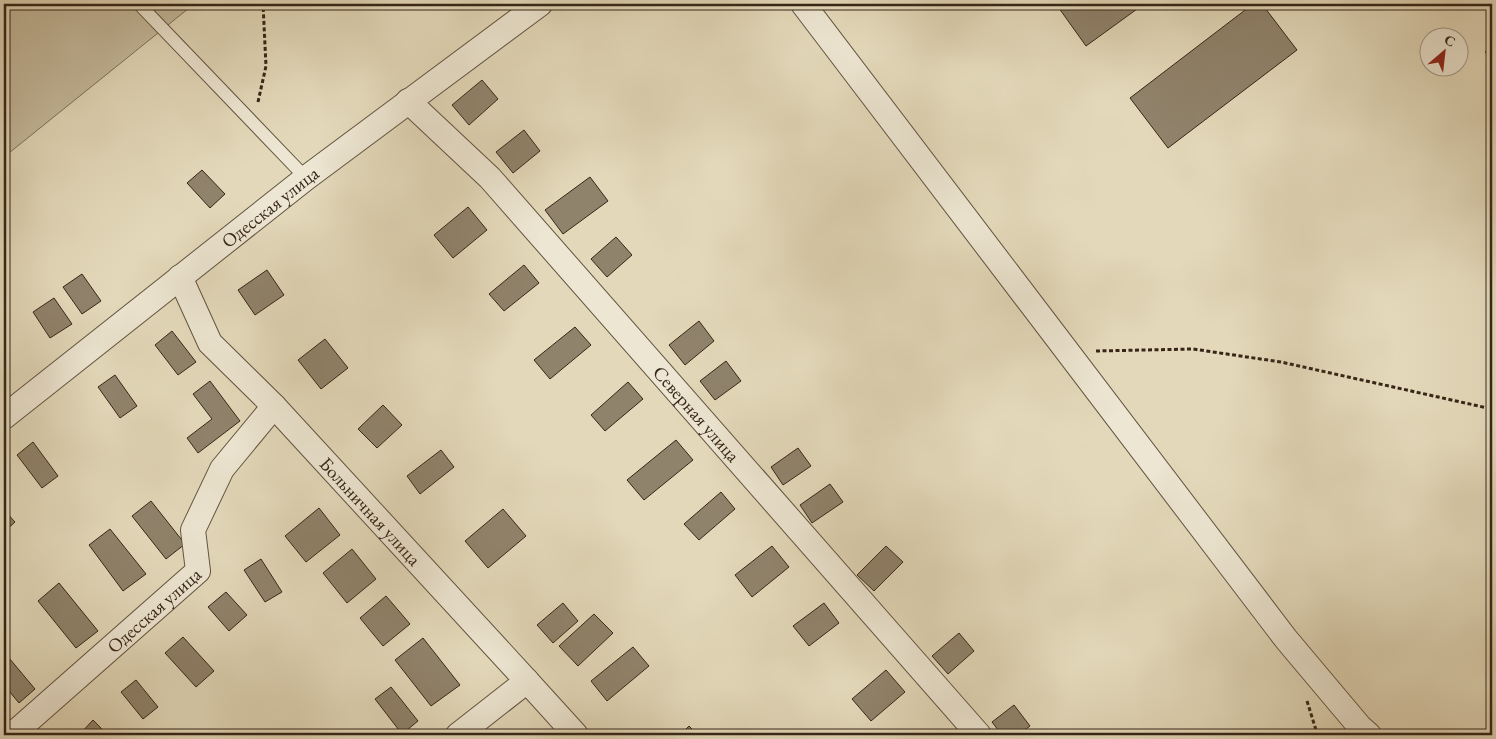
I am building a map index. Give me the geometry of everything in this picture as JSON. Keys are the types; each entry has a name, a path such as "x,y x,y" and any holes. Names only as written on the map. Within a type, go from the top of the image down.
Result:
{"street":[{"name":"Одесская улица","path":"4,417 306,178 540,4"},
{"path":"803,4 1286,639 1360,727 1369,735"},
{"name":"Северная улица","path":"408,101 490,178 979,735"},
{"name":"Больничная улица","path":"180,277 210,343 274,406 576,735"},
{"name":"Одесская улица","path":"12,735 198,571 193,530 222,469 274,406"},
{"path":"458,735 528,681"}],"lane":[{"path":"139,4 306,178"}],"path":[{"path":"254,124 266,66 263,4"},
{"path":"1486,52 1492,60"},
{"path":"1066,351 1193,350 1281,362 1492,409"}],"shaded area":[{"path":"4,4 194,4 4,157"}],"building":[{"path":"1056,4 1144,4 1086,46"},
{"path":"1253,4 1262,4 1297,50 1168,148 1130,98"},
{"path":"482,80 498,99 469,125 452,105"},
{"path":"524,130 540,151 513,173 496,152"},
{"path":"202,170 225,194 210,208 187,183"},
{"path":"590,177 608,201 563,234 545,210"},
{"path":"468,207 487,230 453,258 434,235"},
{"path":"616,237 632,255 607,277 591,259"},
{"path":"524,265 539,283 504,311 489,294"},
{"path":"267,270 284,295 255,315 238,290"},
{"path":"82,274 101,301 82,314 63,287"},
{"path":"54,298 72,324 50,338 33,312"},
{"path":"699,321 714,341 685,365 669,345"},
{"path":"575,327 591,345 550,379 534,360"},
{"path":"172,331 196,362 178,375 155,345"},
{"path":"325,339 348,368 321,389 298,360"},
{"path":"726,361 741,381 715,400 700,381"},
{"path":"115,375 137,406 120,418 98,387"},
{"path":"210,381 240,421 198,453 187,438 212,419 193,394"},
{"path":"628,382 643,399 605,431 591,415"},
{"path":"383,405 402,425 377,448 358,429"},
{"path":"676,440 693,460 644,500 627,480"},
{"path":"33,442 58,476 42,488 17,455"},
{"path":"798,448 811,466 783,485 771,467"},
{"path":"441,450 454,467 420,494 407,476"},
{"path":"830,484 843,502 812,523 800,505"},
{"path":"721,492 735,509 699,540 684,524"},
{"path":"151,501 185,544 166,559 132,516"},
{"path":"319,508 340,535 306,562 285,536"},
{"path":"503,509 526,536 488,568 465,541"},
{"path":"4,510 15,522 4,532"},
{"path":"110,529 146,574 123,591 89,545"},
{"path":"772,546 789,567 752,597 735,575"},
{"path":"886,546 903,562 874,591 857,575"},
{"path":"352,549 376,579 347,603 323,573"},
{"path":"261,559 282,592 265,602 244,570"},
{"path":"59,583 98,631 76,648 38,601"},
{"path":"226,592 247,615 229,631 208,607"},
{"path":"386,596 410,624 383,646 360,618"},
{"path":"563,603 578,621 553,643 537,625"},
{"path":"824,603 839,623 809,646 793,626"},
{"path":"594,614 613,633 578,666 559,646"},
{"path":"959,633 974,651 948,674 932,656"},
{"path":"183,637 214,671 196,687 165,653"},
{"path":"423,638 460,685 431,706 395,660"},
{"path":"633,647 649,666 607,701 591,681"},
{"path":"4,652 35,689 19,703 4,685"},
{"path":"886,670 905,692 871,721 852,699"},
{"path":"136,680 158,707 143,719 121,692"},
{"path":"391,687 418,721 402,734 375,699"},
{"path":"1014,705 1030,726 1018,735 1002,735 992,722"},
{"path":"93,720 108,735 79,735"},
{"path":"689,726 698,735 680,735"}]}
